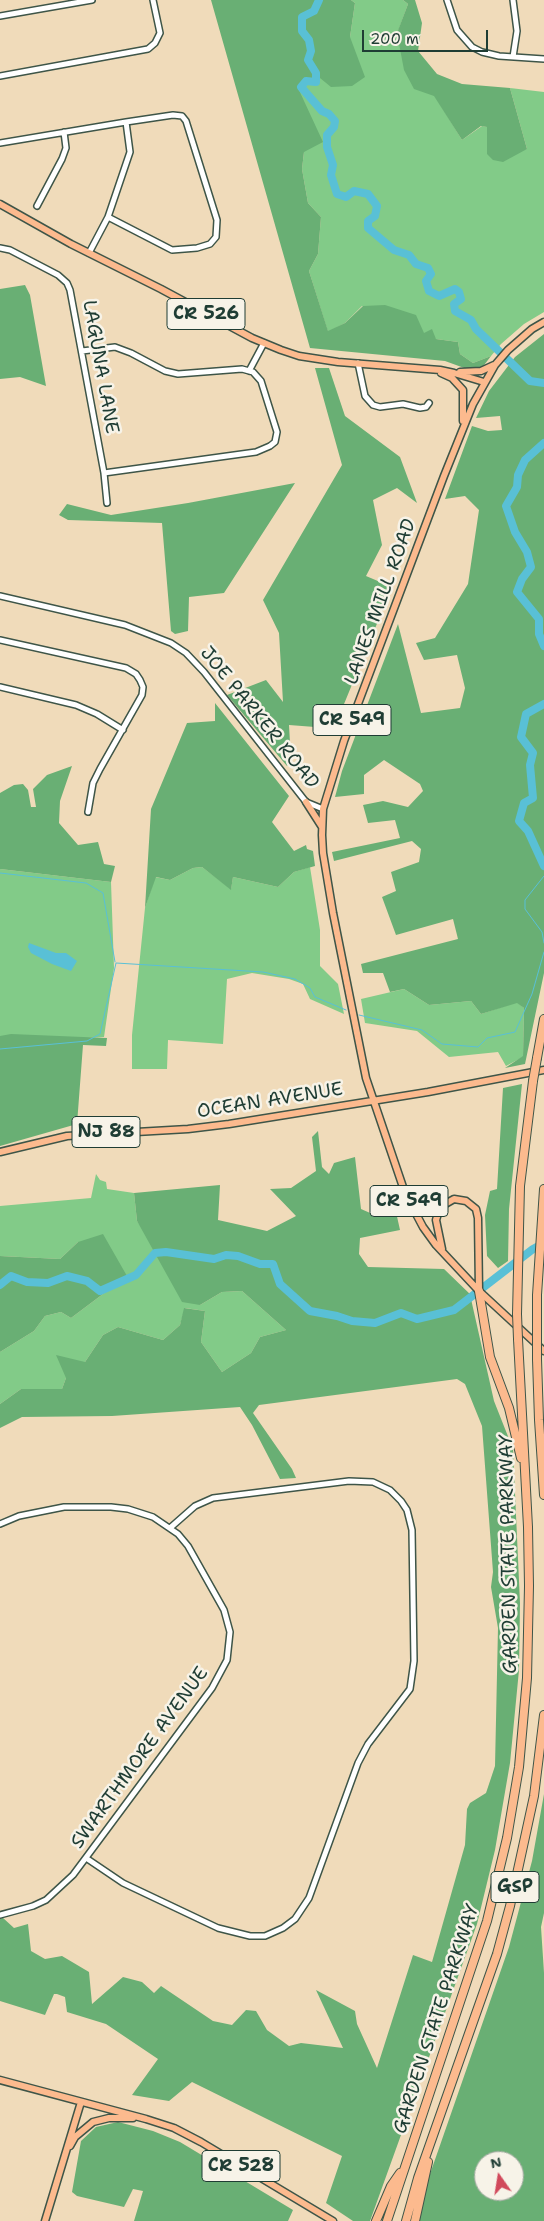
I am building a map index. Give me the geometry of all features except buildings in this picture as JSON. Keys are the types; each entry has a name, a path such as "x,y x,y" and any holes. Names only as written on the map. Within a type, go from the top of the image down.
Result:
{"highway":[{"name":"GARDEN STATE PARKWAY","path":"387,2221 480,1943 507,1838 519,1767 527,1678 529,1586 526,1475 517,1314 517,1246 520,1186 533,1081 544,1019"},
{"name":"GARDEN STATE PARKWAY","path":"544,1189 539,1257 537,1332 539,1420 544,1495"},
{"path":"481,1294 490,1357 509,1408 526,1475"},
{"name":"GARDEN STATE PARKWAY","path":"406,2221 428,2150 497,1954 510,1906 534,1796 544,1714"},
{"path":"415,2221 428,2164 428,2150"},
{"path":"376,2221 391,2186 405,2165"}],"main road":[{"name":"CR 526","path":"0,204 264,343 299,356 430,369 449,372 484,382"},
{"name":"LANES MILL ROAD","path":"372,1101 358,1039 323,853 322,809 344,741 462,431 484,382 496,363 508,350 532,329 544,322"},
{"path":"449,372 481,371 496,363"},
{"path":"430,369 452,378 463,390 462,431"},
{"path":"306,802 322,827"},
{"name":"OCEAN AVENUE","path":"0,1152 67,1136 215,1126 372,1101 544,1070"},
{"name":"CR 549","path":"372,1101 405,1193 423,1227 481,1294 544,1351"},
{"path":"442,1251 436,1220 440,1207 450,1200 466,1201 476,1209 478,1218 481,1294"},
{"name":"CR 528","path":"0,2080 174,2128 201,2142 333,2221"},
{"path":"45,2221 81,2102"},
{"path":"64,2156 75,2137 93,2122 109,2118 146,2119"}],"street":[{"path":"0,16 92,0"},
{"path":"0,76 148,49 155,43 160,32 153,0"},
{"path":"447,0 457,30 467,43 482,52 544,59"},
{"path":"513,0 517,31 514,57"},
{"path":"0,144 126,122 173,115 182,116 186,121 217,220 216,237 210,244 197,248 172,250 108,217"},
{"path":"90,253 108,217 130,152 126,122"},
{"path":"37,206 62,159 66,148 64,132"},
{"name":"LAGUNA LANE","path":"0,248 17,253 58,275 67,283 74,301 104,473 107,503"},
{"path":"248,370 264,343"},
{"path":"82,351 114,346 132,352 166,371 178,374 248,370 258,376 261,381 275,425 277,437 270,446 256,452 104,473"},
{"path":"358,363 365,396 373,405 380,407 403,404 420,408 426,407 429,404"},
{"name":"JOE PARKER ROAD","path":"0,596 125,625 172,642 186,653 204,672 306,802 322,809"},
{"path":"0,640 126,668 136,674 143,687 142,696 94,783 88,812"},
{"path":"0,687 76,705 97,714 123,730"},
{"path":"86,1858 123,1883 218,1928 250,1936 265,1936 283,1928 295,1919 309,1898 358,1763 368,1744 410,1689 414,1661 412,1530 407,1510 390,1490 372,1482 349,1481 214,1498 195,1506 170,1528"},
{"name":"SWARTHMORE AVENUE","path":"0,1524 19,1516 54,1508 90,1506 142,1512 162,1521 182,1539 195,1558 224,1610 230,1632 227,1660 212,1688 73,1875 46,1900 33,1906 0,1915"}],"green space":[{"path":"211,0 351,0 355,3 350,37 365,77 352,86 331,87 320,78 316,85 301,82 298,88 323,142 304,152 302,169 308,203 321,217 318,254 309,271 328,331 345,323 363,306 385,305 416,315 424,333 432,329 436,339 458,342 460,354 473,363 491,356 478,373 445,361 310,348"},
{"path":"351,0 403,0 408,4 397,34 462,140 482,126 487,127 487,154 527,149 510,88 544,92 544,312 524,324 501,344 491,356 473,363 460,354 458,342 436,339 362,306 345,323 328,332 309,271 318,254 321,217 308,203 302,169 304,152 298,88 301,82 320,78 350,37 355,3"},
{"path":"403,0 415,0 422,23 418,51 437,74 462,84 510,88 527,149 503,162 493,160 487,154 487,127 481,126 462,140 434,96 414,89 404,70 397,33 408,4"},
{"path":"25,285 30,295 46,386 20,377 0,379 0,289"},
{"path":"544,334 544,973 525,1064 505,1068 523,1056 524,1008 517,1003 481,1014 471,1001 429,1005 404,989 390,992 383,973 363,973 361,964 458,939 453,919 396,935 382,897 396,891 391,872 419,862 421,849 412,841 334,861 332,852 400,838 395,820 368,823 363,805 383,801 408,807 423,791 420,784 384,760 364,775 364,794 335,797 342,771 398,624 421,713 460,708 465,688 457,655 424,660 416,643 435,638 468,584 479,510 465,496 445,499 472,426 488,431 502,430 500,416 476,418 489,391 515,357"},
{"path":"315,368 329,368 345,416 400,457 417,503 397,488 373,500 382,545 366,576 392,587 335,726 328,728 289,725 291,761 287,766 227,695 266,680 283,702 279,633 263,600 342,465"},
{"path":"295,483 224,593 189,597 188,631 175,634 171,631 162,523 68,520 59,515 67,504 111,515"},
{"path":"215,703 289,796 272,822 294,851 306,845 307,849 313,851 315,866 294,872 278,887 233,877 231,890 202,867 193,868 170,880 156,877 145,908 151,809 187,723 215,721"},
{"path":"72,766 60,801 59,823 78,845 98,842 104,864 115,866 111,882 0,869 0,793 14,785 23,784 28,790 31,807 36,807 33,789 47,775"},
{"path":"202,867 231,889 233,877 278,887 294,872 310,867 320,930 320,966 338,984 344,1014 310,999 303,984 289,979 252,973 227,979 223,1044 168,1040 167,1069 132,1069 132,1035 145,908 155,877 170,880 193,868"},
{"path":"0,869 111,882 114,968 104,1037 0,1043"},
{"path":"404,989 429,1005 471,1001 481,1014 517,1002 524,1008 523,1057 506,1066 498,1052 449,1057 417,1031 365,1023 361,999"},
{"path":"11,1034 107,1038 106,1046 83,1045 77,1124 0,1146 0,1036"},
{"path":"522,1084 509,1209 508,1261 498,1268 487,1256 485,1215 490,1191 497,1189 503,1088"},
{"path":"318,1131 322,1167 329,1174 334,1163 355,1157 361,1209 377,1216 396,1212 400,1230 360,1238 359,1254 368,1267 444,1269 473,1297 471,1299 494,1401 513,1449 520,1603 519,1670 510,1763 495,1850 477,1924 370,2221 353,2221 326,2203 342,2156 192,2082 169,2101 132,2095 158,2059 106,2024 67,2012 65,1997 57,1994 54,1994 45,2015 0,2001 0,1919 2,1917 14,1928 28,1924 31,1951 45,1959 62,1956 89,1972 92,2004 123,1977 142,1982 154,1993 161,1986 213,2021 232,2025 246,2010 256,2011 267,2030 289,2046 301,2043 343,2048 316,1990 355,2011 357,2024 377,2068 413,1955 432,1962 465,1845 467,1809 470,1803 486,1793 495,1766 498,1628 491,1587 493,1572 482,1426 465,1384 457,1379 259,1405 253,1413 292,1469 296,1478 280,1479 252,1425 240,1407 112,1416 22,1417 0,1428 0,1404 21,1389 62,1389 66,1378 56,1355 85,1362 103,1335 118,1327 163,1340 180,1325 184,1308 205,1311 201,1342 222,1372 251,1353 260,1337 286,1330 242,1291 222,1292 200,1305 182,1302 137,1221 134,1193 220,1185 218,1220 267,1231 296,1216 270,1189 291,1188 316,1171 312,1137"},
{"path":"96,1174 100,1180 106,1182 107,1189 134,1193 137,1221 200,1305 222,1292 242,1291 286,1330 260,1337 251,1353 222,1372 201,1342 205,1311 185,1308 180,1325 163,1340 118,1327 103,1335 85,1362 66,1378 62,1389 21,1389 0,1404 0,1352 34,1331 45,1316 61,1312 71,1318 127,1276 78,1242 60,1259 0,1256 0,1206 91,1198"},
{"path":"103,1234 127,1276 71,1318 61,1312 45,1316 34,1331 0,1352 0,1256 60,1259 78,1242"},
{"path":"544,1794 544,1913 541,1927 544,1973 544,2221 417,2221 430,2174 509,1947 532,1861"},
{"path":"118,2122 153,2131 180,2142 293,2210 288,2221 134,2221 143,2191 133,2189 124,2207 77,2196 72,2192 81,2141 96,2127"}],"water":[{"path":"29,943 56,953 66,953 77,961 71,971 52,964 31,953 28,947"}],"waterway":[{"path":"319,0 314,11 302,17 302,31 309,40 311,51 308,60 316,73 316,82 306,81 301,87 322,111 329,114 335,121 334,127 327,135 327,147 333,165 331,175 337,194 346,197 354,191 368,194 377,206 375,216 368,221 368,228 394,250 409,255 416,264 428,268 431,274 426,281 429,291 439,296 455,289 459,292 461,299 454,304 455,311 471,320 476,329 530,381 544,383"},
{"path":"544,443 525,460 518,475 517,487 506,506 515,532 527,552 531,567 522,579 517,592 539,619 539,634 544,646"},
{"path":"544,704 526,714 521,737 533,753 530,765 533,798 524,803 519,821 528,831 544,866"},
{"path":"0,873 86,883 103,893 115,962"},
{"path":"544,876 525,900 525,909 542,932 544,943"},
{"path":"359,1015 422,1030 442,1044 478,1047 487,1038 515,1032 532,994 544,952"},
{"path":"0,1049 87,1041 100,1034 116,963 263,972 295,979 310,988 315,997 346,1010"},
{"path":"0,1285 11,1276 27,1282 48,1283 67,1276 87,1281 100,1291 136,1275 155,1253 166,1252 214,1259 226,1255 238,1256 260,1264 273,1264 280,1284 310,1311 352,1321 375,1323 401,1313 417,1319 454,1310 533,1249 544,1243"}]}
